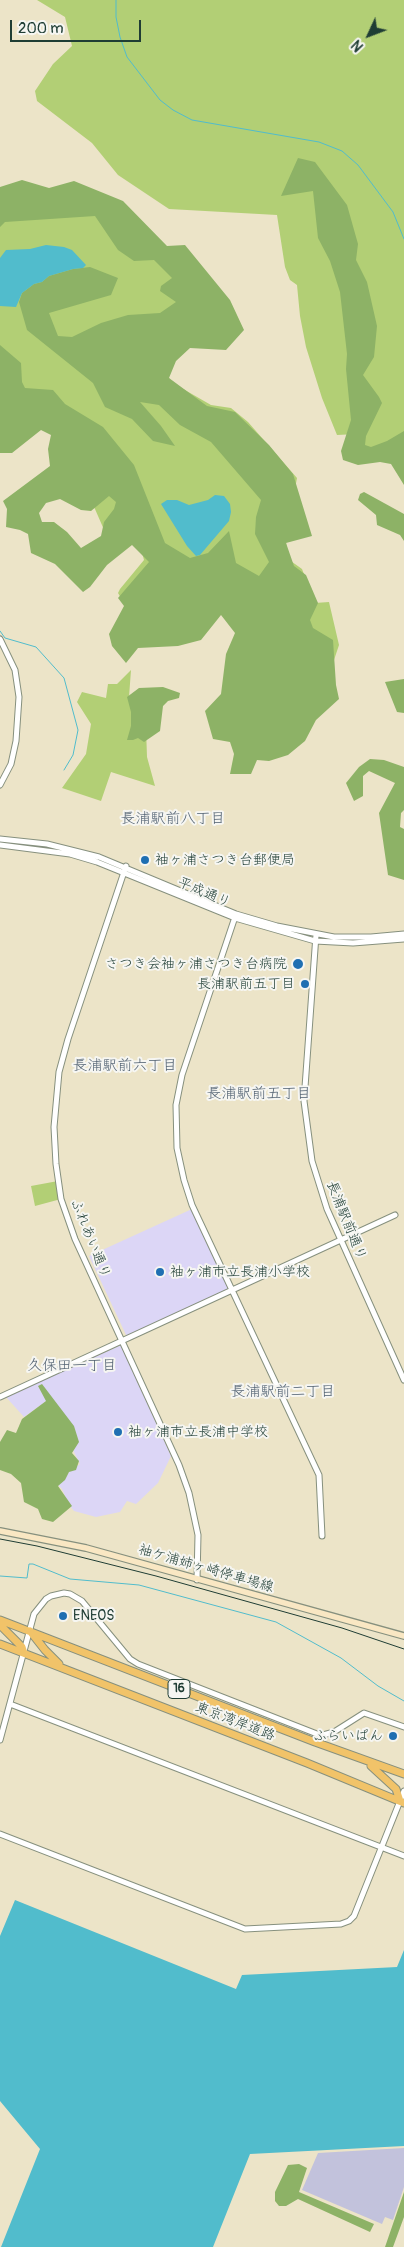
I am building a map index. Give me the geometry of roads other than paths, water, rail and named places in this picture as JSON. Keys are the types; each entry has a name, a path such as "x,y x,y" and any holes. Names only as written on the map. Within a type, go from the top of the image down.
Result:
{"highway":[{"name":"東京湾岸道路","path":"0,1620 364,1761 404,1774"},
{"path":"0,1625 22,1647 24,1653"},
{"path":"29,1631 52,1658 65,1669"},
{"name":"東京湾岸道路","path":"0,1644 307,1763 402,1802"},
{"path":"364,1761 396,1789 402,1802"}],"main road":[{"name":"袖ケ浦姉ヶ崎停車場線","path":"0,1531 86,1548 404,1636"}],"street":[{"path":"0,639 15,670 18,697 16,741 11,764 0,785"},
{"name":"平成通り","path":"0,839 48,844 71,849 125,869 235,916 316,938 353,943 404,939"},
{"name":"平成通り","path":"0,845 70,854 125,869"},
{"name":"ふれあい通り","path":"125,869 68,1039 59,1072 54,1127 58,1181 65,1210 79,1248 180,1465 189,1493 198,1535 197,1580"},
{"path":"235,916 191,1041 178,1089 176,1118 177,1148 188,1195 234,1289 319,1475 322,1536"},
{"name":"平成通り","path":"316,938 350,938 404,934"},
{"name":"長浦駅前通り","path":"316,938 305,1059 305,1115 312,1160 322,1197 404,1380"},
{"path":"0,1398 395,1216"},
{"path":"0,1740 34,1614 41,1603 51,1596 70,1594 82,1601 130,1658 138,1664 317,1734 323,1735 334,1732 364,1713 404,1727"},
{"path":"10,1704 404,1856"},
{"path":"0,1834 245,1929 341,1924 349,1921 354,1916 381,1847 402,1802 404,1791"}],"water":[{"path":"46,245 72,250 86,265 83,268 49,276 42,282 34,284 22,293 16,307 0,306 0,258 6,250 30,249"},
{"path":"215,495 224,496 230,504 229,521 200,555 196,556 187,546 161,504 167,500 177,500 189,505 208,500"},
{"path":"15,1900 236,1989 242,1975 397,1967 404,1950 404,2146 250,2154 213,2247 1,2247 40,2149 0,2101 0,1936"}],"waterway":[{"path":"116,0 116,17 127,57 160,100 173,110 192,120 319,142 342,151 358,165 393,212 404,239"},
{"path":"0,631 5,638 36,647 64,678 78,730 73,755 64,770"},
{"path":"0,1576 27,1578 29,1564 33,1564 70,1579 139,1585 276,1622 341,1658 378,1686 404,1701"}],"railway":[{"path":"0,1539 37,1546 156,1576 342,1628 404,1649"}],"place":[{"name":"袖ヶ浦さつき台郵便局","path":"145,860"},
{"name":"さつき会袖ヶ浦さつき台病院","path":"298,964"},
{"name":"長浦駅前五丁目","path":"305,984"},
{"name":"袖ヶ浦市立長浦小学校","path":"160,1272"},
{"name":"袖ヶ浦市立長浦中学校","path":"118,1432"},
{"name":"ENEOS","path":"63,1616"},
{"name":"ふらいぱん","path":"393,1736"}],"district":[{"name":"長浦駅前八丁目","path":"173,819"},
{"name":"長浦駅前六丁目","path":"125,1066"},
{"name":"長浦駅前五丁目","path":"259,1094"},
{"name":"久保田一丁目","path":"72,1366"},
{"name":"長浦駅前二丁目","path":"283,1392"}]}
